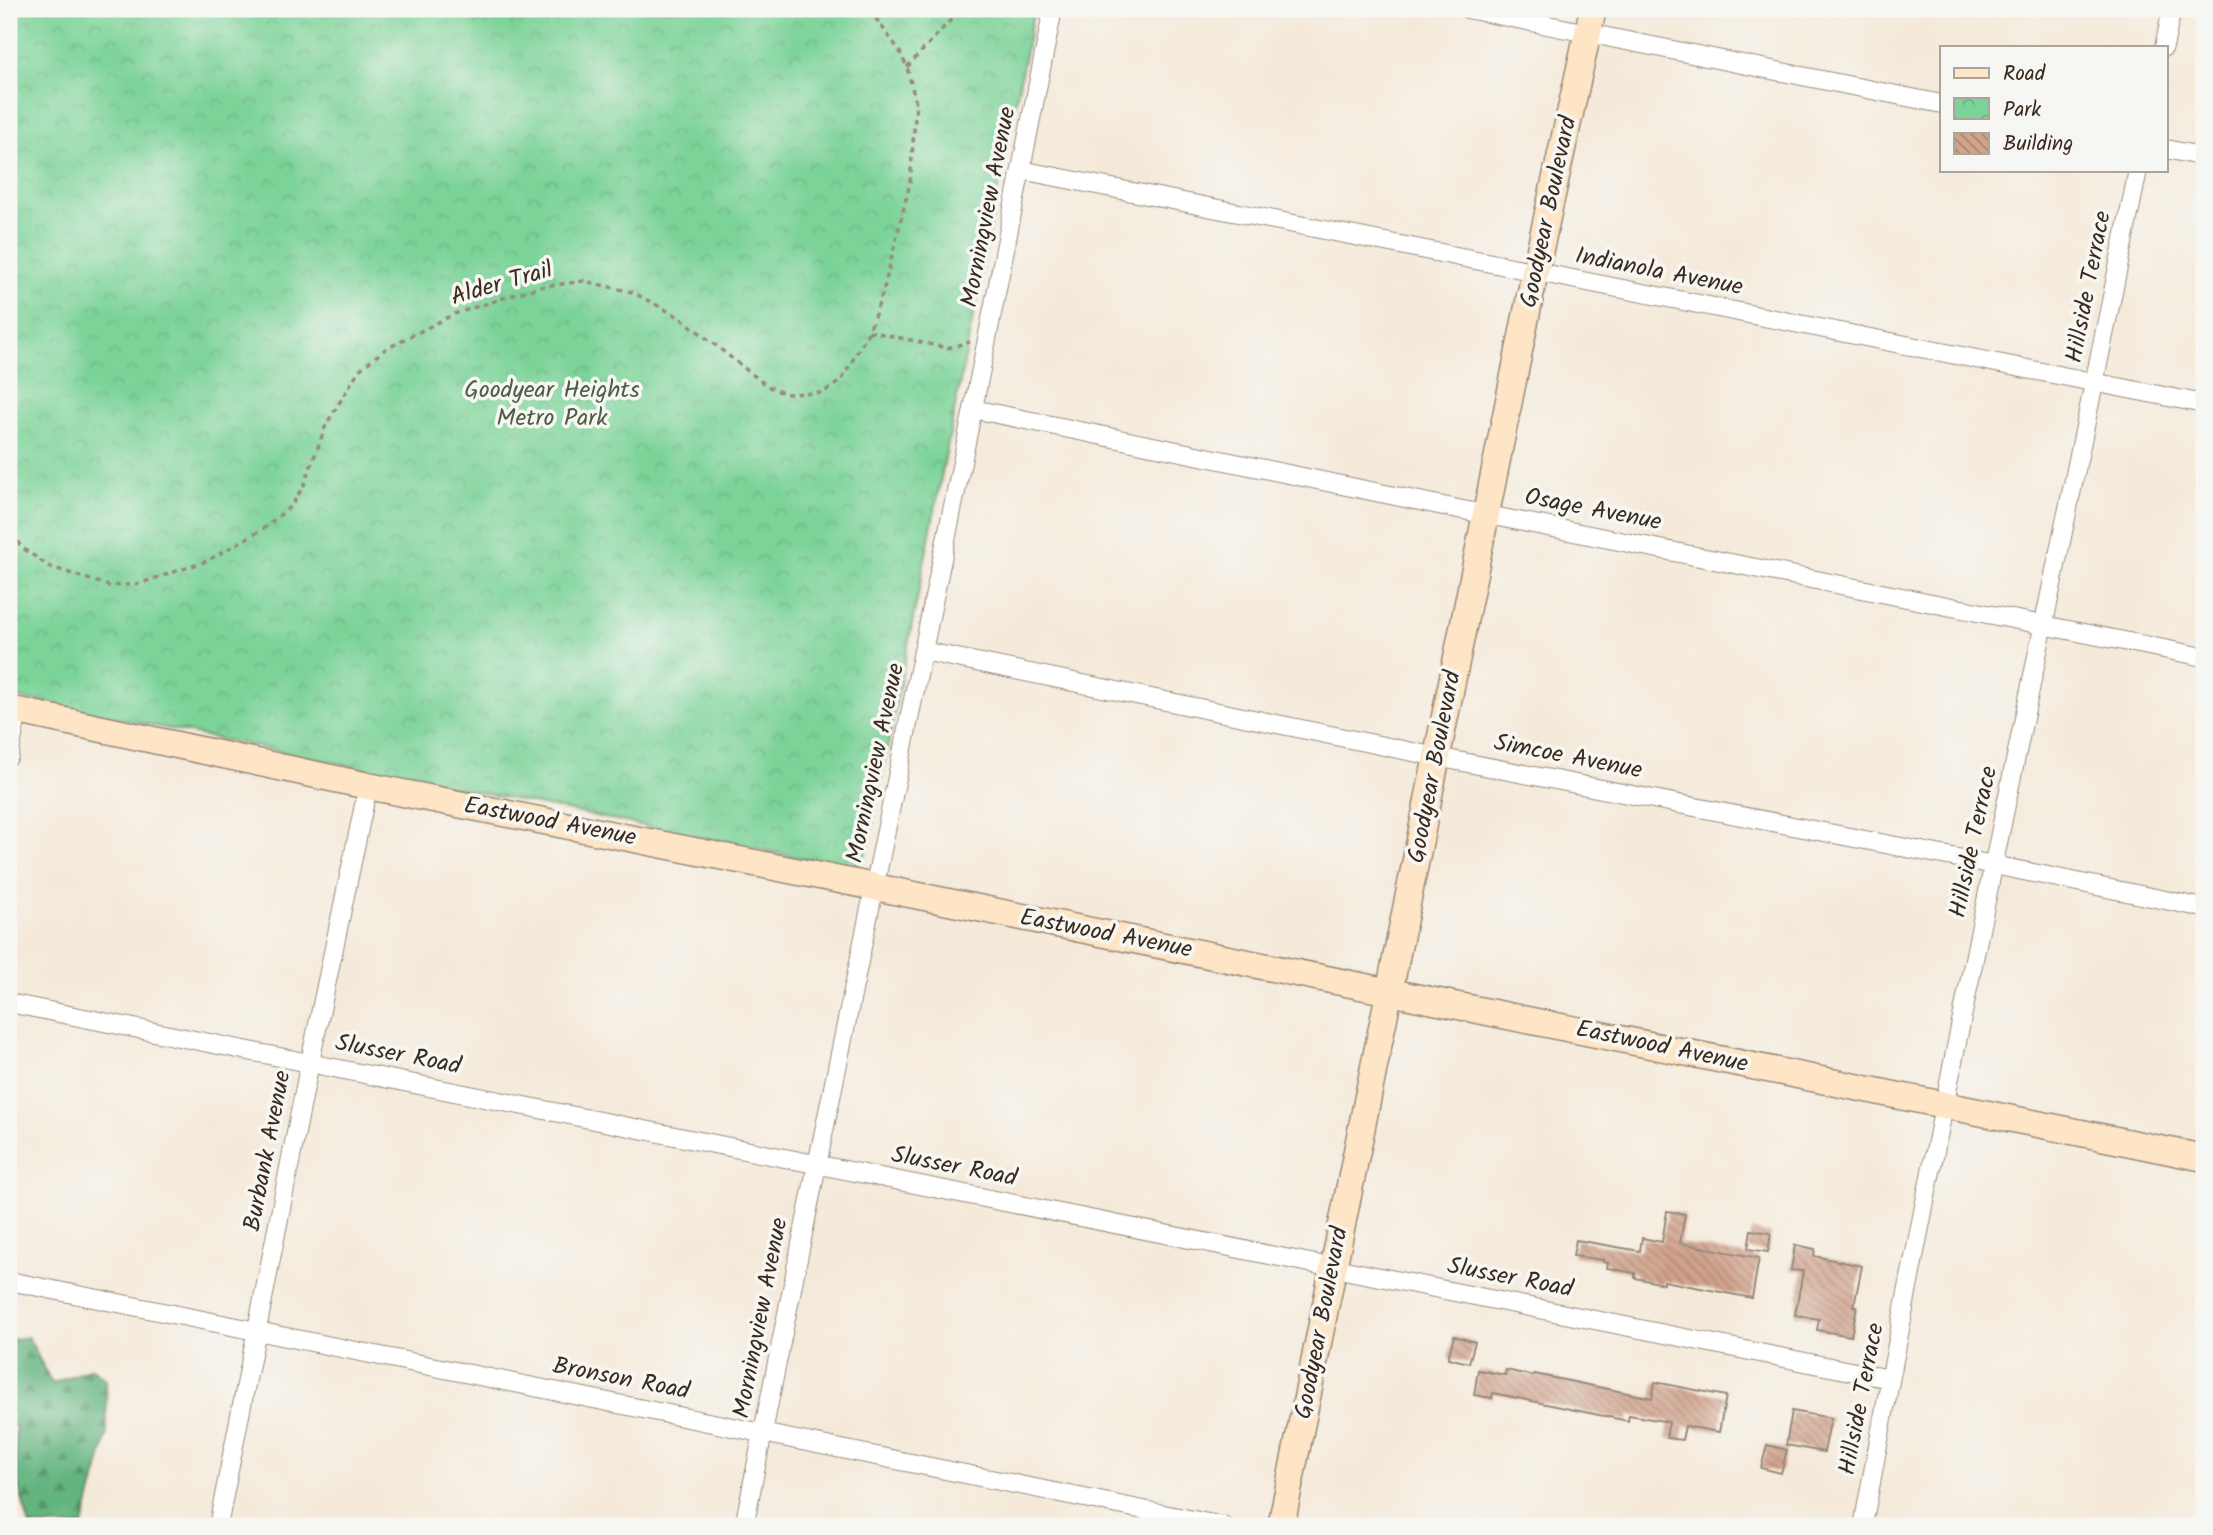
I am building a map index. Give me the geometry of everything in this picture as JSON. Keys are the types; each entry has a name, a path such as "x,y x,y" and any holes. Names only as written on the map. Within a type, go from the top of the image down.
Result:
{"street":[{"name":"Morningview Avenue","path":"744,1526 1053,9"},
{"path":"1467,9 1591,20 1940,104"},
{"path":"2164,46 2172,9"},
{"name":"Goodyear Boulevard","path":"1281,1526 1535,272 1591,20"},
{"path":"2168,149 2204,157"},
{"name":"Indianola Avenue","path":"1021,170 2204,404"},
{"name":"Hillside Terrace","path":"1863,1526 1994,865 2138,172"},
{"name":"Osage Avenue","path":"973,409 2204,657"},
{"name":"Simcoe Avenue","path":"923,651 1437,757 2204,908"},
{"path":"9,756 13,710"},
{"name":"Eastwood Avenue","path":"13,710 368,786 2204,1158"},
{"name":"Burbank Avenue","path":"218,1526 368,786"},
{"name":"Slusser Road","path":"9,1003 1890,1379"},
{"name":"Bronson Road","path":"9,1281 1223,1526"}],"path":[{"name":"Alder Trail","path":"9,523 20,546 48,566 109,586 138,584 207,561 263,529 292,505 304,485 326,425 359,370 384,350 454,314 538,287 584,281 632,292 681,318 767,386 785,394 822,393 841,381 869,331 883,292 910,183 916,104 907,67 899,50 869,9"},
{"path":"907,67 961,9"},
{"path":"869,331 947,348 988,338"}],"green space":[{"name":"Goodyear Heights Metro Park","path":"9,9 1034,9 868,846 860,862 848,867 835,865 9,696"},
{"path":"28,1337 52,1384 91,1368 106,1380 107,1435 83,1526 30,1526 16,1478 15,1427 9,1421 9,1340"}],"building":[{"path":"1667,1211 1685,1214 1680,1243 1759,1258 1752,1298 1635,1278 1635,1273 1607,1268 1608,1263 1603,1260 1573,1256 1576,1240 1640,1251 1642,1238 1662,1242"},
{"path":"1751,1230 1771,1233 1768,1252 1748,1249"},
{"path":"1795,1245 1815,1249 1814,1256 1862,1266 1851,1336 1817,1330 1819,1319 1795,1315 1803,1271 1791,1270"},
{"path":"1454,1336 1475,1342 1469,1363 1448,1358"},
{"path":"1478,1370 1505,1375 1506,1370 1533,1376 1534,1374 1652,1398 1655,1382 1726,1396 1719,1432 1685,1426 1682,1440 1666,1438 1669,1422 1629,1415 1628,1421 1493,1393 1492,1398 1474,1395"},
{"path":"1792,1411 1831,1418 1824,1452 1786,1445"},
{"path":"1767,1445 1787,1450 1781,1473 1761,1468"}]}
